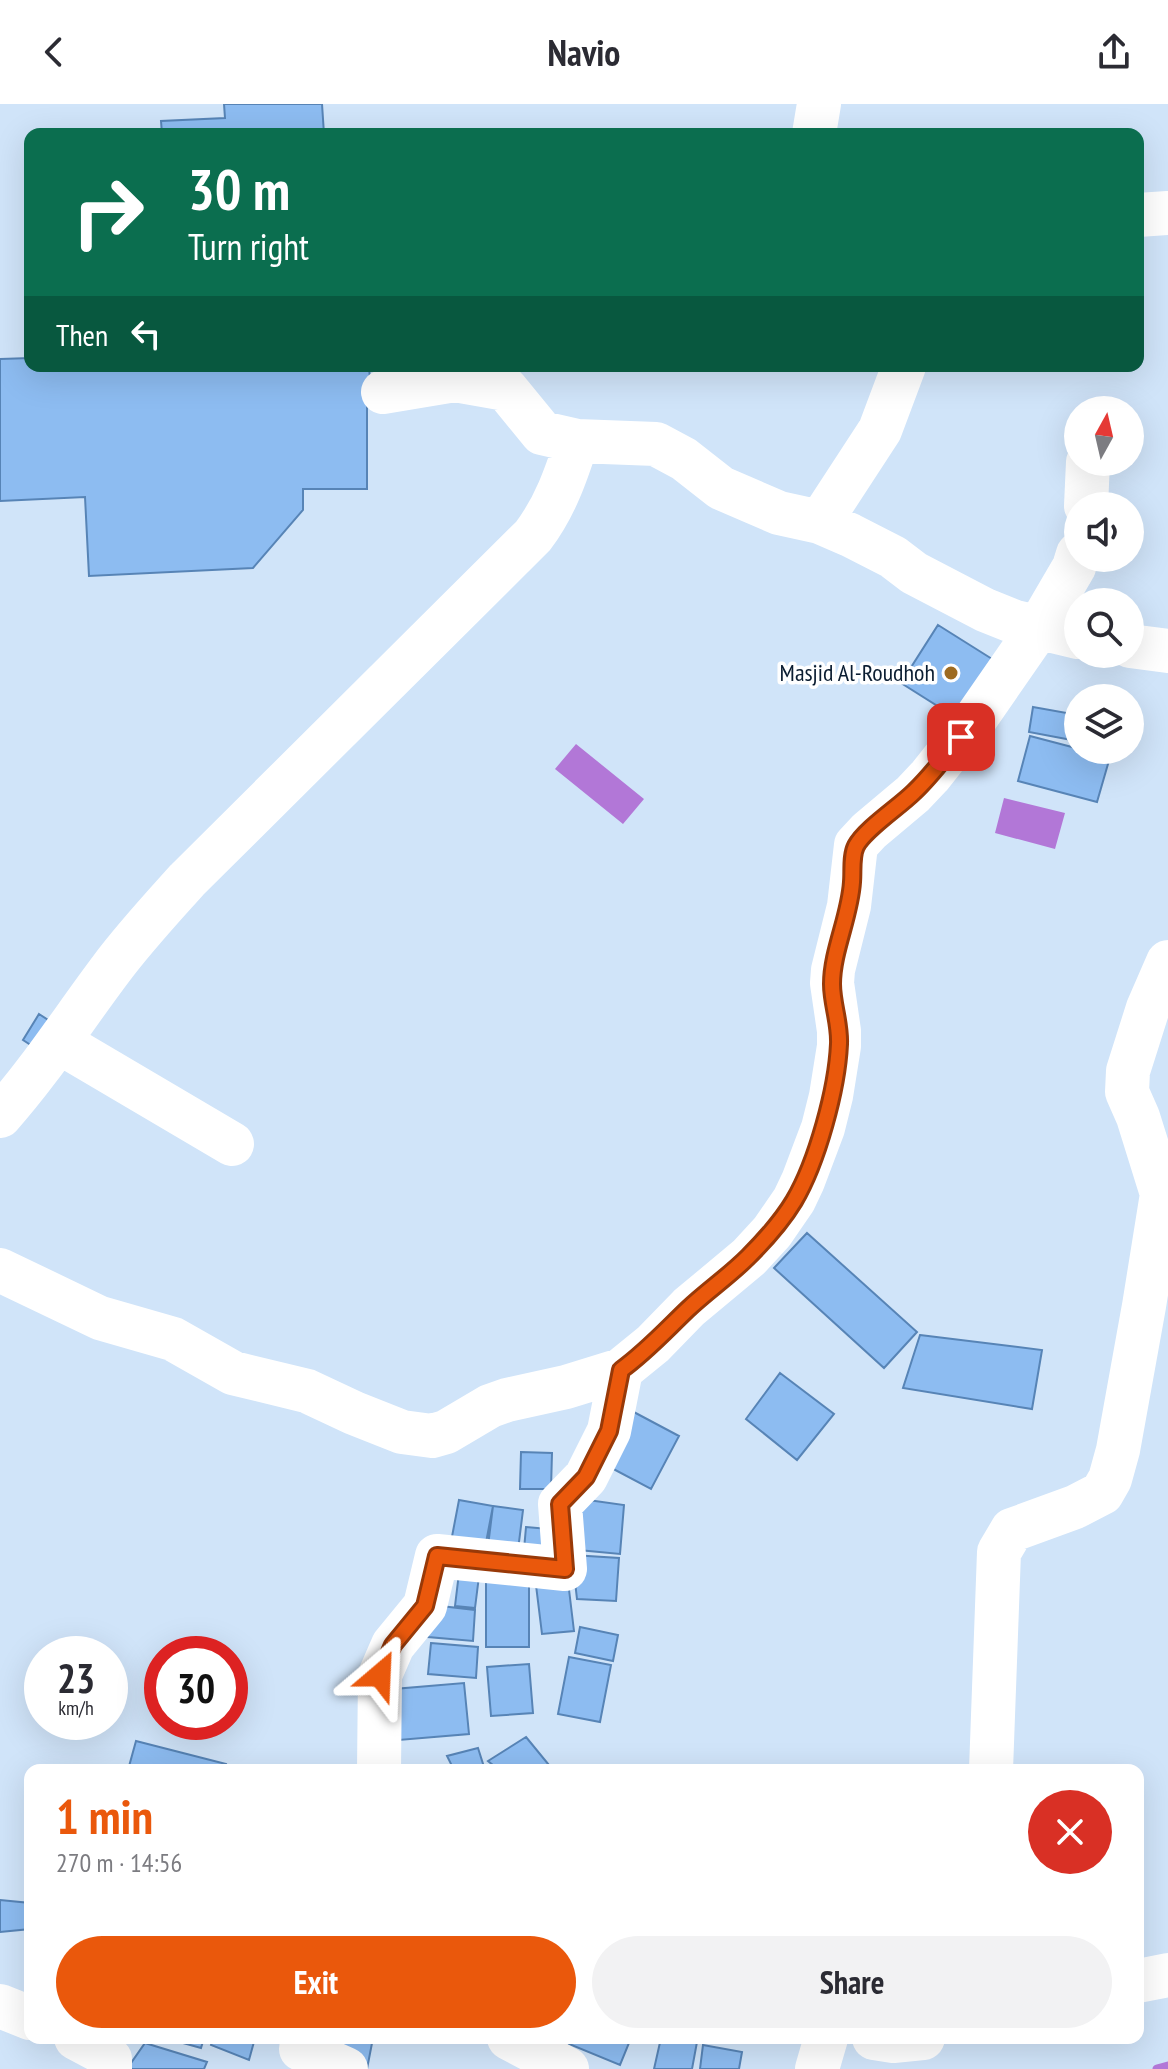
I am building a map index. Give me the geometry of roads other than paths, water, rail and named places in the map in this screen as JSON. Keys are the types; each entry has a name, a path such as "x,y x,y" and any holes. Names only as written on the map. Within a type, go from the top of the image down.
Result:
{"street":[{"path":"815,128 819,104"},
{"path":"1144,215 1168,213"},
{"path":"820,522 880,430 902,372"},
{"path":"383,392 455,380 506,389 542,433 577,441 656,444 684,459 721,488 779,513 820,522 850,535 985,610 1015,622 1059,632"},
{"path":"0,1116 59,1042 111,968 187,880 533,536 547,519 561,489 577,441"},
{"path":"0,1270 100,1318 173,1339 233,1373 307,1391 402,1432 432,1436 446,1432 490,1406 507,1400 566,1387 621,1370 749,1257 772,1232 794,1200 823,1128 831,1096 839,1046 833,970 849,906 856,845 913,794 976,718 1059,632 1073,572"},
{"path":"1144,648 1168,651"},
{"path":"991,1764 999,1552 1012,1530 1075,1507 1102,1493 1110,1479 1118,1450 1162,1194 1127,1092 1128,1071 1148,1008 1168,962"},
{"path":"59,1042 232,1144"},
{"path":"379,1764 380,1675 393,1645 425,1606 437,1556 565,1569 560,1504 586,1477 609,1431 621,1370"},
{"path":"1144,1980 1168,1975"},
{"path":"0,2006 24,2016"},
{"path":"87,2044 110,2059 110,2069"},
{"path":"494,2069 497,2044"},
{"path":"520,2044 567,2069"},
{"path":"817,2069 824,2044"},
{"path":"301,2049 346,2069"}],"waterway":[{"path":"1157,2069 1168,2066"}],"place":[{"name":"Masjid Al-Roudhoh","path":"951,673"}]}
